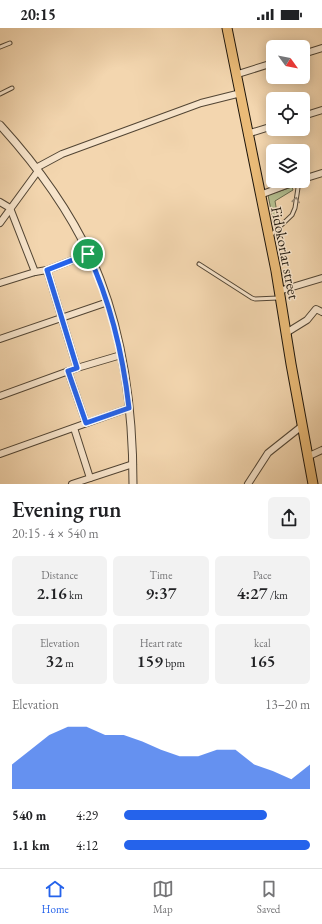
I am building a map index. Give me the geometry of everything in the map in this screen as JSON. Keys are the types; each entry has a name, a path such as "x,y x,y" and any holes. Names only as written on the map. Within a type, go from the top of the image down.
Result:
{"main road":[{"name":"Fidokorlar street","path":"227,28 238,74 248,134 280,294 307,457 314,484"}],"street":[{"path":"310,52 322,48"},
{"path":"238,74 266,65"},
{"path":"0,223 37,169 62,154 194,106 241,94"},
{"path":"310,114 322,110"},
{"path":"0,125 37,169 65,211 88,254 108,302 126,382 133,464 133,484"},
{"path":"248,134 266,128"},
{"path":"310,177 322,173"},
{"path":"260,195 279,188"},
{"path":"0,202 10,208 35,272"},
{"path":"0,283 35,272 47,270 88,254"},
{"path":"47,270 77,368"},
{"path":"280,294 322,278"},
{"path":"0,339 108,302"},
{"path":"286,333 307,320 316,309 322,312"},
{"path":"0,396 68,371 121,355"},
{"path":"68,371 86,423"},
{"path":"0,454 129,408"},
{"path":"248,484 268,453 302,426"},
{"path":"74,428 90,478"},
{"path":"307,457 322,450"},
{"path":"72,484 133,464"}],"lane":[{"path":"0,48 10,43"},
{"path":"0,94 12,88"},
{"path":"269,237 292,215 295,208 297,188"},
{"path":"199,264 252,298 255,299 280,294"}],"green space":[{"path":"292,188 293,190 275,201 279,224 274,225 268,195"}],"route":[{"path":"88,254 108,302 121,355 129,408 86,423 68,371 77,368 47,270 88,254"}]}
